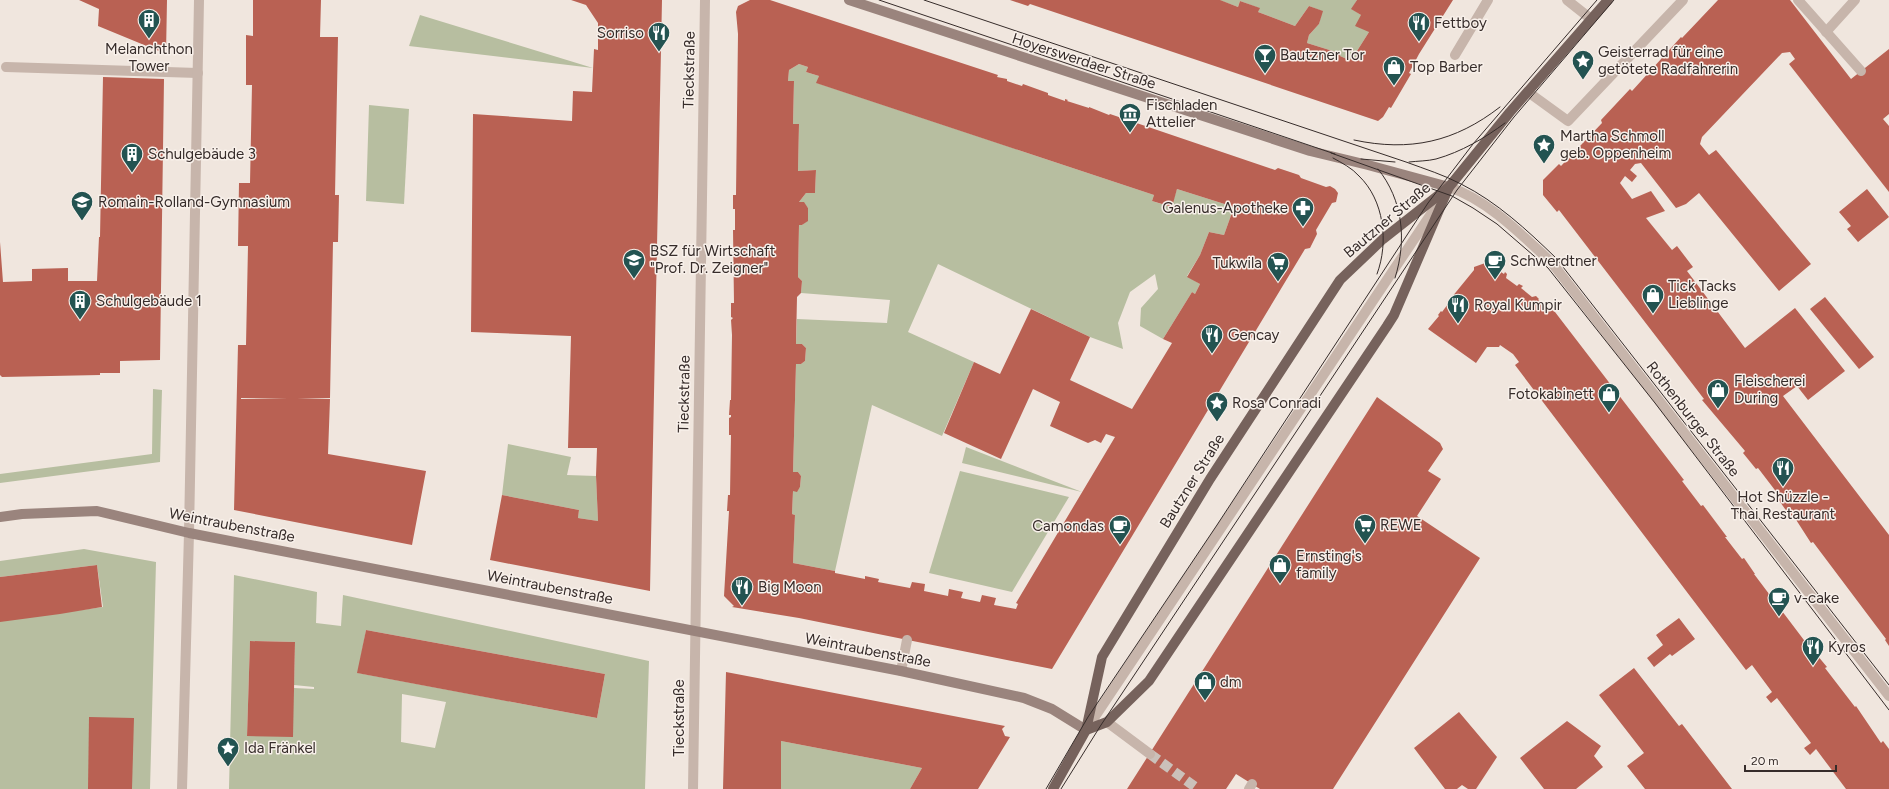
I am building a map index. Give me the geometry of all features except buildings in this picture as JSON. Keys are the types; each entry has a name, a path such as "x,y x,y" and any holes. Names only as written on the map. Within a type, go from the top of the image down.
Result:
{"main road":[{"name":"Bautzner Straße","path":"1052,789 1086,730 1102,657 1210,479 1340,280 1383,239 1449,187 1528,92 1608,0"},
{"name":"Bautzner Straße","path":"1086,730 1107,722 1149,681 1394,315 1449,187"}],"street":[{"path":"182,789 189,533 199,0"},
{"name":"Tieckstraße","path":"693,789 694,631 705,0"},
{"name":"Hoyerswerdaer Straße","path":"849,0 1310,151 1449,187"},
{"path":"1455,55 1488,0"},
{"path":"1567,0 1591,19"},
{"path":"1528,92 1568,121 1683,0"},
{"path":"1798,0 1862,71"},
{"path":"1826,32 1855,0"},
{"path":"6,67 198,73"},
{"path":"1086,730 1449,187"},
{"name":"Rothenburger Straße","path":"1449,187 1478,202 1501,219 1552,263 1889,696"},
{"name":"Weintraubenstraße","path":"0,518 22,514 97,511 189,533 901,671 1024,698 1052,710 1086,730"},
{"path":"901,671 907,640"},
{"path":"1107,722 1150,754"}],"green space":[{"path":"1219,0 1357,0 1352,9 1361,15 1369,32 1357,51 1356,57 1349,60 1340,56 1339,53 1307,43 1309,35 1319,24 1322,11 1309,6 1295,26 1258,12 1259,8 1240,1 1238,7"},
{"path":"420,15 593,68 409,46"},
{"path":"799,64 808,67 806,72 819,76 817,83 1154,195 1152,201 1171,207 1177,189 1234,207 1224,235 1209,232 1200,255 1187,276 1200,284 1195,294 1192,292 1163,339 1140,326 1141,308 1158,289 1155,274 1130,292 1118,323 1123,349 1090,337 938,264 908,332 974,362 942,436 872,405 835,571 793,563 795,515 792,514 793,491 797,491 800,487 801,476 798,472 793,472 796,364 801,364 805,361 806,348 802,344 796,344 797,319 887,323 890,300 801,293 802,281 798,277 799,225 802,225 807,221 808,208 804,203 799,202 806,193 815,193 816,170 798,171 799,124 793,124 794,81 788,81 789,70"},
{"path":"369,105 409,109 404,204 366,201"},
{"path":"153,389 162,390 160,462 0,483 0,474 152,454"},
{"path":"508,444 571,457 567,475 596,476 598,521 578,518 579,510 502,495"},
{"path":"966,447 1082,492 962,463"},
{"path":"960,471 1069,497 1012,592 929,573"},
{"path":"84,549 156,562 150,789 0,789 0,621 103,607 97,565 0,577 0,561"},
{"path":"234,575 317,592 316,623 341,626 343,595 649,661 645,789 229,789","holes":["366,630 605,674 597,718 358,673","250,641 295,642 294,685 314,687 314,689 294,688 247,736","402,694 446,702 435,748 401,742"]},
{"path":"781,741 922,768 910,789 781,789"}],"tunnel":[{"path":"1150,754 1198,789"}],"tram line":[{"path":"879,0 1335,154"},
{"path":"924,0 1406,162 1455,181 1487,199 1523,227 1556,258 1889,685"},
{"path":"1046,789 1088,717 1217,525 1428,203 1473,144 1597,0"},
{"path":"1061,789 1101,725 1457,190 1514,117 1614,0"},
{"path":"1354,140 1394,145 1431,141 1466,129 1500,107"},
{"path":"1409,162 1433,160 1455,153 1481,139 1505,123"},
{"path":"1331,153 1452,196 1497,224 1548,268 1655,403 1889,710"},
{"path":"1333,158 1350,168 1359,176 1374,197 1379,209 1382,222 1383,249 1377,274"},
{"path":"1361,159 1395,162"},
{"path":"1378,169 1393,194 1398,207 1401,249 1395,278"}],"place":[{"name":"Melanchthon Tower","path":"149,40"},
{"name":"Fettboy","path":"1419,42"},
{"name":"Sorriso","path":"659,52"},
{"name":"Bautzner Tor","path":"1265,74"},
{"name":"Geisterrad für eine getötete Radfahrerin","path":"1583,80"},
{"name":"Top Barber","path":"1394,86"},
{"name":"Fischladen Attelier","path":"1130,134"},
{"name":"Martha Schmoll geb. Oppenheim","path":"1544,164"},
{"name":"Schulgebäude 3","path":"132,174"},
{"name":"Romain-Rolland-Gymnasium","path":"82,222"},
{"name":"Galenus-Apotheke","path":"1303,228"},
{"name":"BSZ für Wirtschaft \"Prof. Dr. Zeigner\"","path":"634,280"},
{"name":"Schwerdtner","path":"1495,280"},
{"name":"Tukwila","path":"1278,282"},
{"name":"Tick Tacks Lieblinge","path":"1653,314"},
{"name":"Schulgebäude 1","path":"80,320"},
{"name":"Royal Kumpir","path":"1458,324"},
{"name":"Gencay","path":"1212,354"},
{"name":"Fleischerei During","path":"1718,410"},
{"name":"Fotokabinett","path":"1609,414"},
{"name":"Rosa Conradi","path":"1217,422"},
{"name":"Hot Shüzzle - Thai Restaurant","path":"1783,488"},
{"name":"REWE","path":"1365,544"},
{"name":"Camondas","path":"1120,546"},
{"name":"Ernsting's family","path":"1280,584"},
{"name":"Big Moon","path":"742,606"},
{"name":"v-cake","path":"1779,618"},
{"name":"Kyros","path":"1813,666"},
{"name":"dm","path":"1205,702"},
{"name":"Ida Fränkel","path":"228,768"}]}
